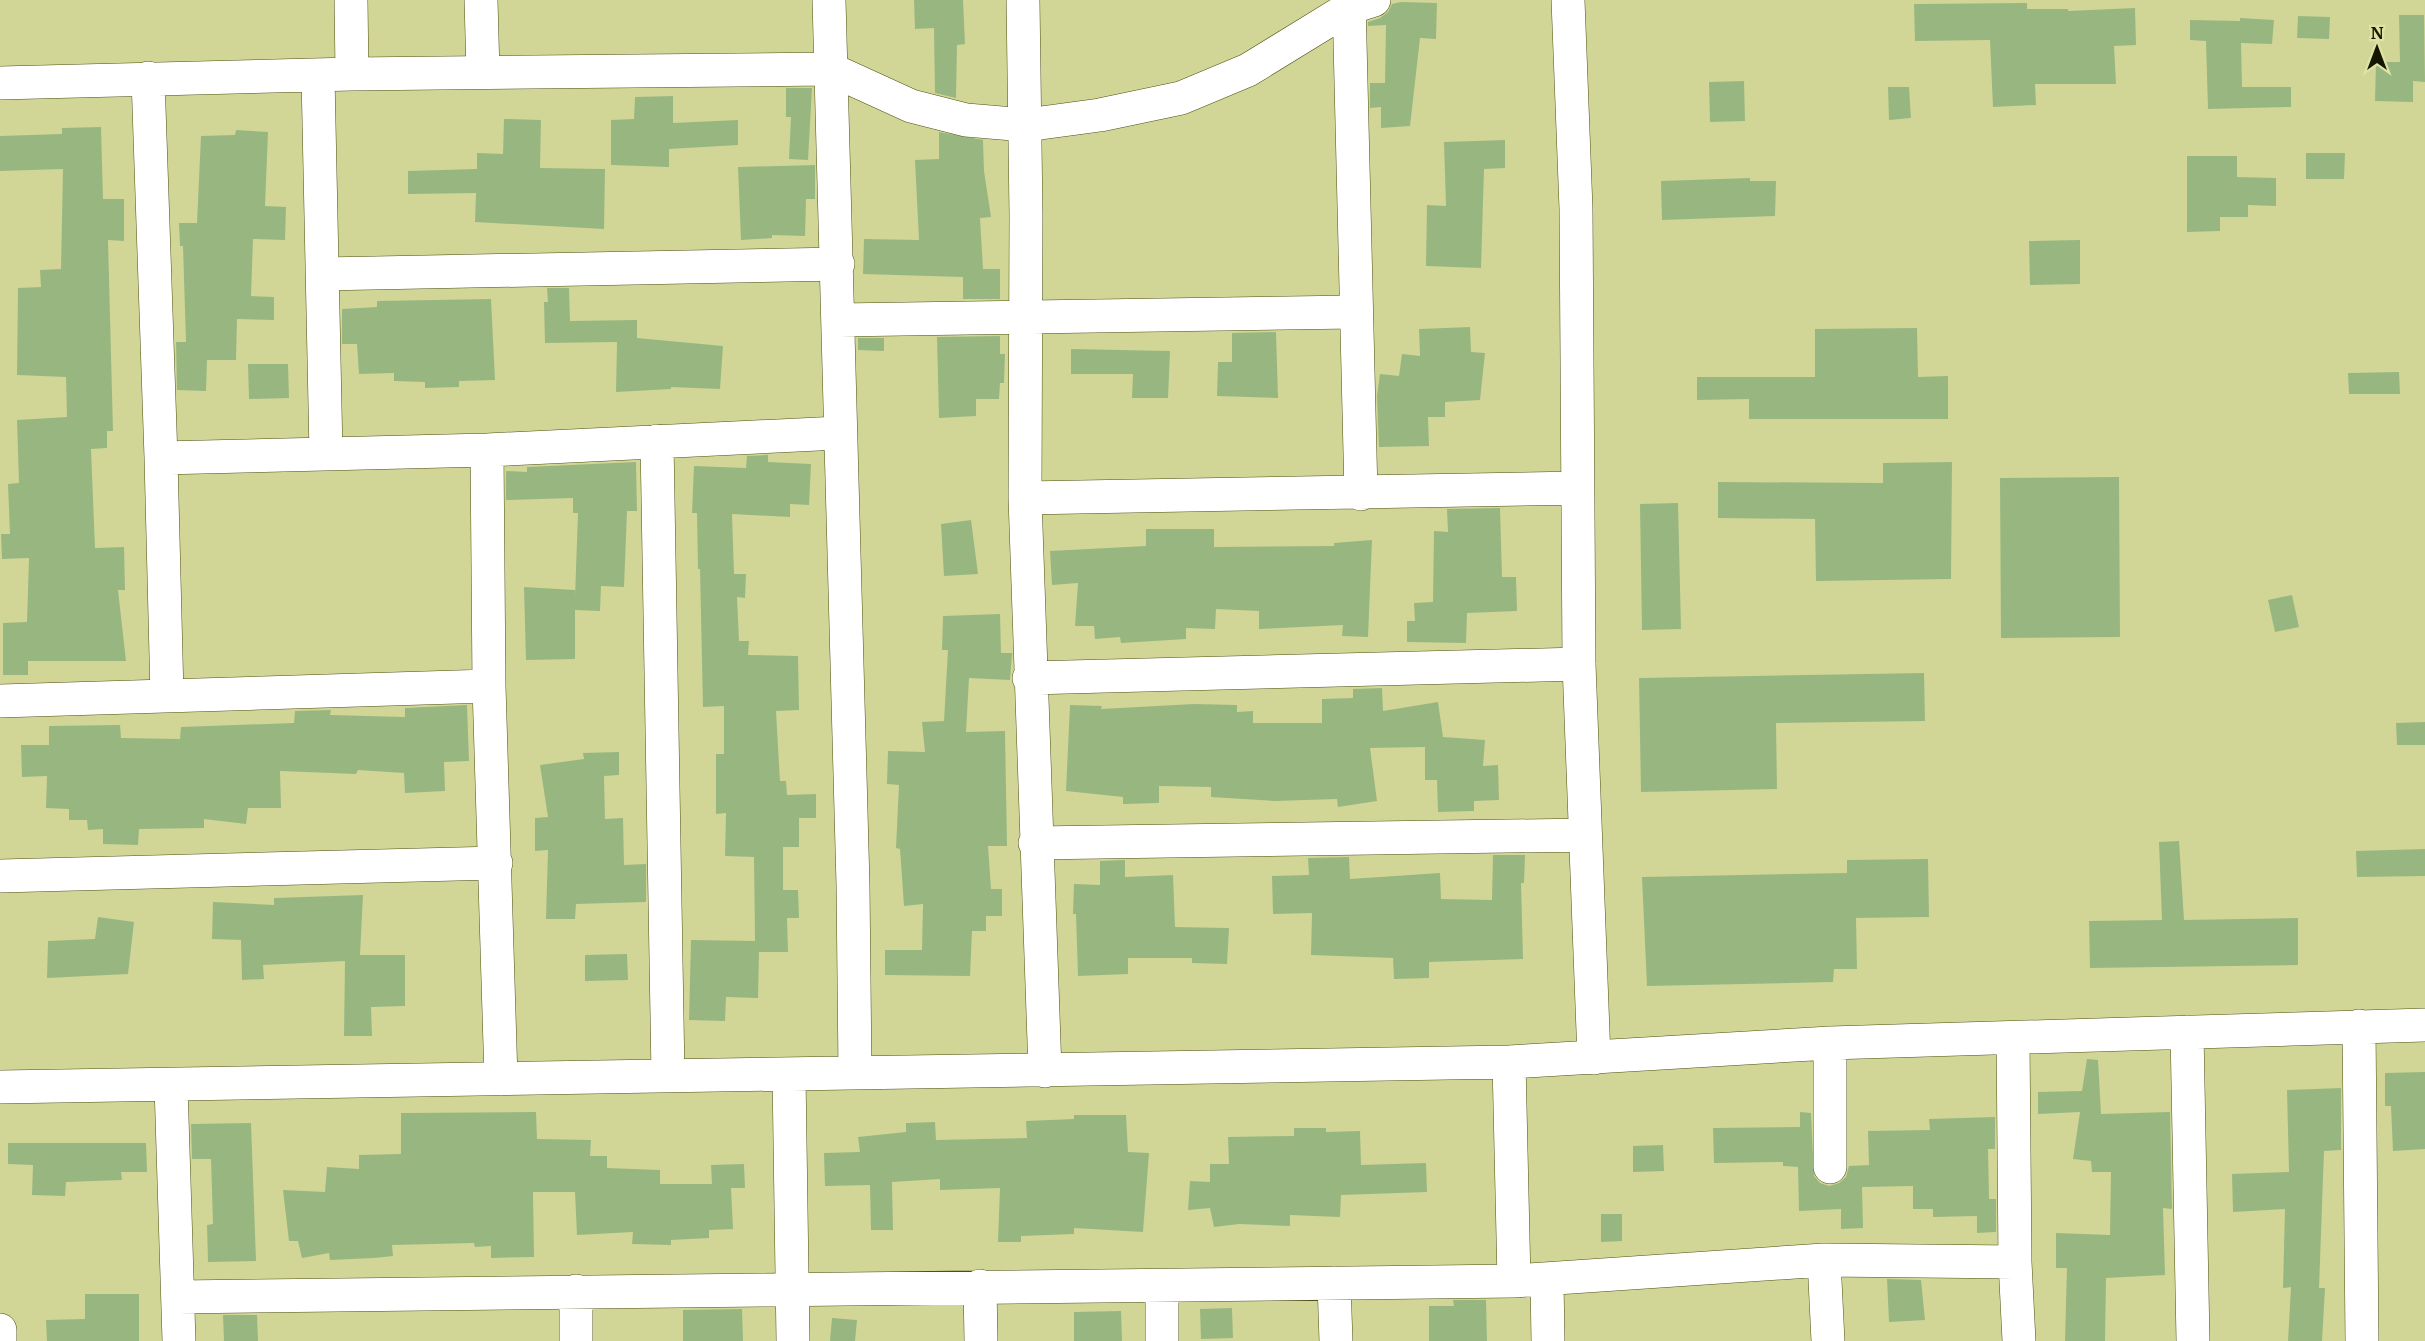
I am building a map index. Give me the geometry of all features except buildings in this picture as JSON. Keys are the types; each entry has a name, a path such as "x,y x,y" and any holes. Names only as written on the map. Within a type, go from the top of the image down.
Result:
{"street":[{"path":"351,0 352,74"},
{"path":"482,0 483,73"},
{"path":"829,0 838,264 839,433 853,885 855,1072"},
{"path":"1023,0 1026,125 1025,498 1029,678 1045,1071"},
{"path":"1568,0 1576,209 1579,664 1594,1058"},
{"path":"0,83 352,74 830,69 911,106 966,120 1026,125 1100,115 1181,98 1248,70 1358,3"},
{"path":"1358,3 1354,312 1361,494"},
{"path":"318,75 326,453"},
{"path":"148,78 167,696"},
{"path":"323,274 838,264"},
{"path":"839,320 1025,319 1354,312"},
{"path":"161,458 488,450 839,433"},
{"path":"657,441 668,1075"},
{"path":"488,450 489,686 501,1079"},
{"path":"1025,498 1361,494 1577,488"},
{"path":"1029,678 1579,664"},
{"path":"0,701 489,686"},
{"path":"1035,843 1585,835"},
{"path":"0,876 496,863"},
{"path":"0,1087 1509,1062 1830,1043 2425,1025"},
{"path":"2359,1026 2362,1341"},
{"path":"2187,1032 2193,1341"},
{"path":"2013,1038 2015,1262 2019,1341"},
{"path":"1830,1043 1830,1167"},
{"path":"1509,1062 1514,1281"},
{"path":"789,1074 793,1341"},
{"path":"171,1085 179,1341"},
{"path":"178,1298 576,1291 1162,1287 1514,1281 1824,1260 2015,1262"},
{"path":"1824,1260 1828,1341"},
{"path":"1547,1280 1548,1341"},
{"path":"1334,1283 1336,1341"},
{"path":"980,1287 981,1341"},
{"path":"1162,1287 1162,1341"},
{"path":"576,1291 576,1341"},
{"path":"0,1330 0,1341"}]}
